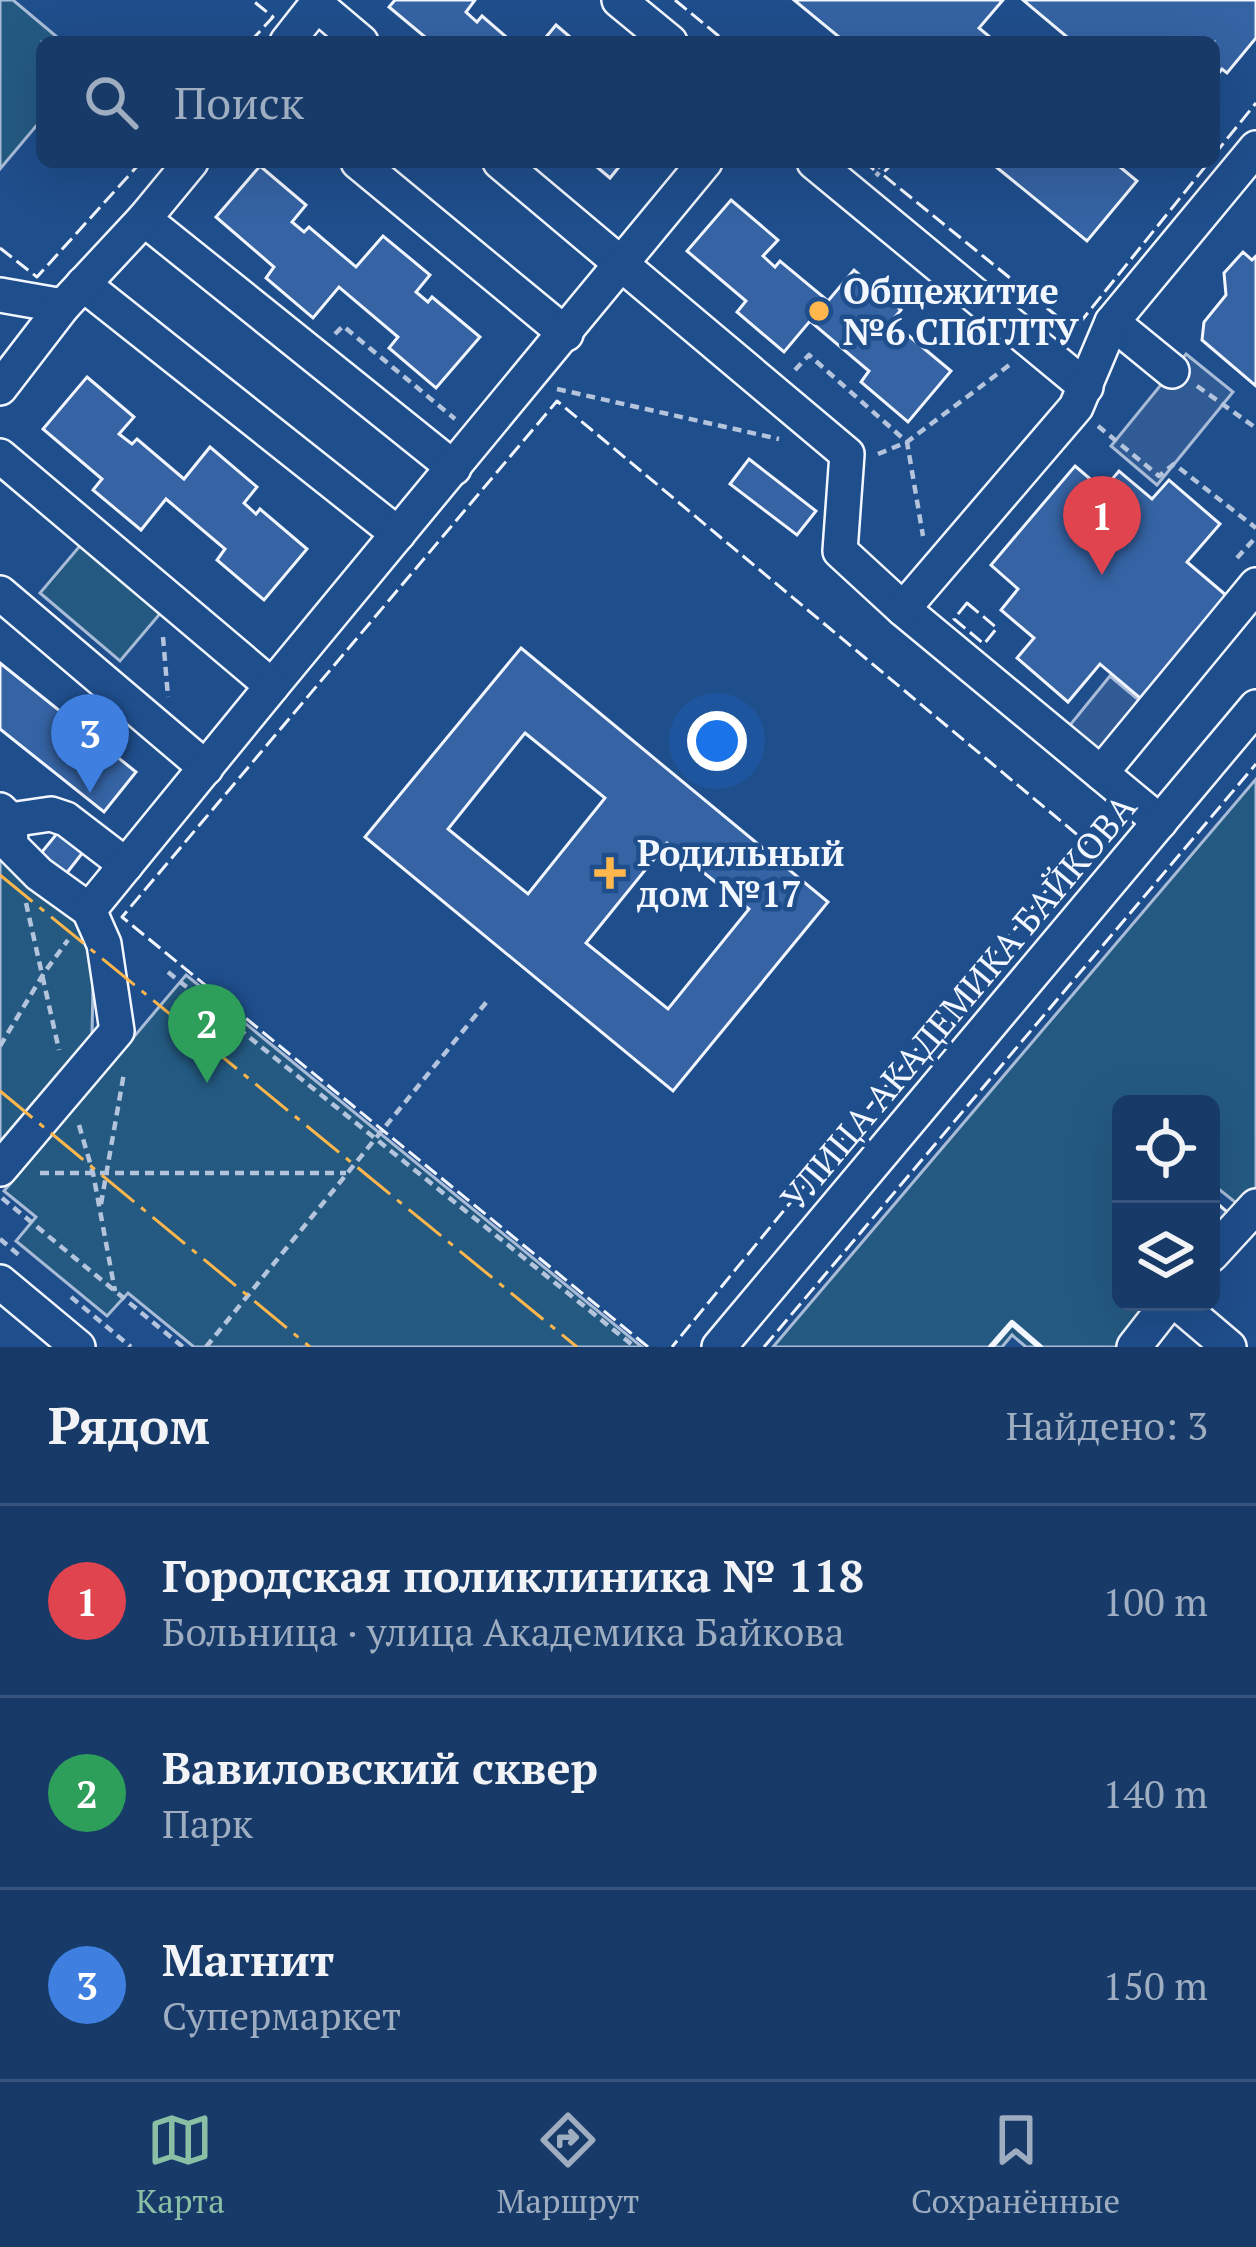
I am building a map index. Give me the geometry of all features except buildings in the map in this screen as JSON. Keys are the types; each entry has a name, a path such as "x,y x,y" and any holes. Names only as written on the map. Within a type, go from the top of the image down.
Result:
{"street":[{"path":"619,0 663,36"},
{"path":"292,36 318,2 355,36"},
{"path":"903,609 1081,397 1112,322 1256,148"},
{"path":"0,388 73,295 186,168"},
{"path":"365,168 566,334"},
{"path":"507,168 847,454 840,550 903,609 1160,821"},
{"path":"89,910 700,168"},
{"path":"821,168 1035,345 1081,397"},
{"path":"144,218 454,467"},
{"path":"0,295 73,295 398,534"},
{"path":"1112,322 1172,371"},
{"path":"0,456 272,686"},
{"path":"1101,773 1256,585"},
{"path":"0,593 206,767"},
{"name":"УЛИЦА АКАДЕМИКА БАЙКОВА","path":"719,1347 1256,707"},
{"path":"12,1171 117,1031 104,944 89,910 39,874 11,846 5,815 50,814 66,819 126,865"},
{"path":"1220,1246 1256,1206"},
{"path":"0,1282 78,1347"},
{"path":"1135,1347 1165,1311"},
{"path":"1184,1311 1229,1347"}],"path":[{"path":"314,355 343,326 478,439"},
{"path":"847,454 872,457 908,442 1035,345"},
{"path":"1172,371 1256,428"},
{"path":"558,388 780,439"},
{"path":"1081,397 1159,476 1174,464 1256,528"},
{"path":"158,590 172,738"},
{"path":"0,1046 89,910"},
{"path":"167,972 635,1347"},
{"path":"206,1347 489,999"},
{"path":"100,1210 124,1074 117,1031"},
{"path":"12,1171 346,1173"},
{"path":"0,1197 183,1347"}],"shaded area":[{"path":"0,0 13,0 56,36 36,36 36,126 0,169"},
{"path":"1186,354 1233,392 1157,485 1111,446"},
{"path":"84,541 164,609 120,661 40,593"},
{"path":"1110,676 1159,717 1114,771 1066,730"},
{"path":"1256,779 1256,1188 1240,1206 1220,1190 1220,1095 1112,1095 1112,1311 1152,1311 1122,1347 1026,1347 1012,1335 1002,1347 773,1347"},
{"path":"0,858 94,935 92,1035 0,1152"},
{"path":"186,975 642,1347 194,1347 128,1293 107,1316 16,1241 36,1217 4,1191"}],"fence":[{"path":"252,0 273,17 256,36"},
{"path":"675,0 719,36"},
{"path":"1220,148 1256,103"},
{"path":"0,248 37,277 136,168"},
{"path":"888,168 882,174 1074,330 1204,168"},
{"path":"648,1347 122,917 557,401 1086,842 672,1347"},
{"path":"967,603 997,628 984,644 954,619 967,603"},
{"path":"764,1347 1256,764"}],"wall":[{"path":"991,1347 1012,1323 1040,1347"}],"power":[{"path":"0,875 577,1347"},
{"path":"0,1091 310,1347"}],"place":[{"name":"Общежитие №6 СПбГЛТУ","path":"819,311"},
{"name":"Городская поликлиника № 118","path":"1102,575"},
{"name":"Магнит","path":"90,793"},
{"name":"Родильный дом №17","path":"610,873"},
{"name":"Вавиловский сквер","path":"207,1083"}]}
